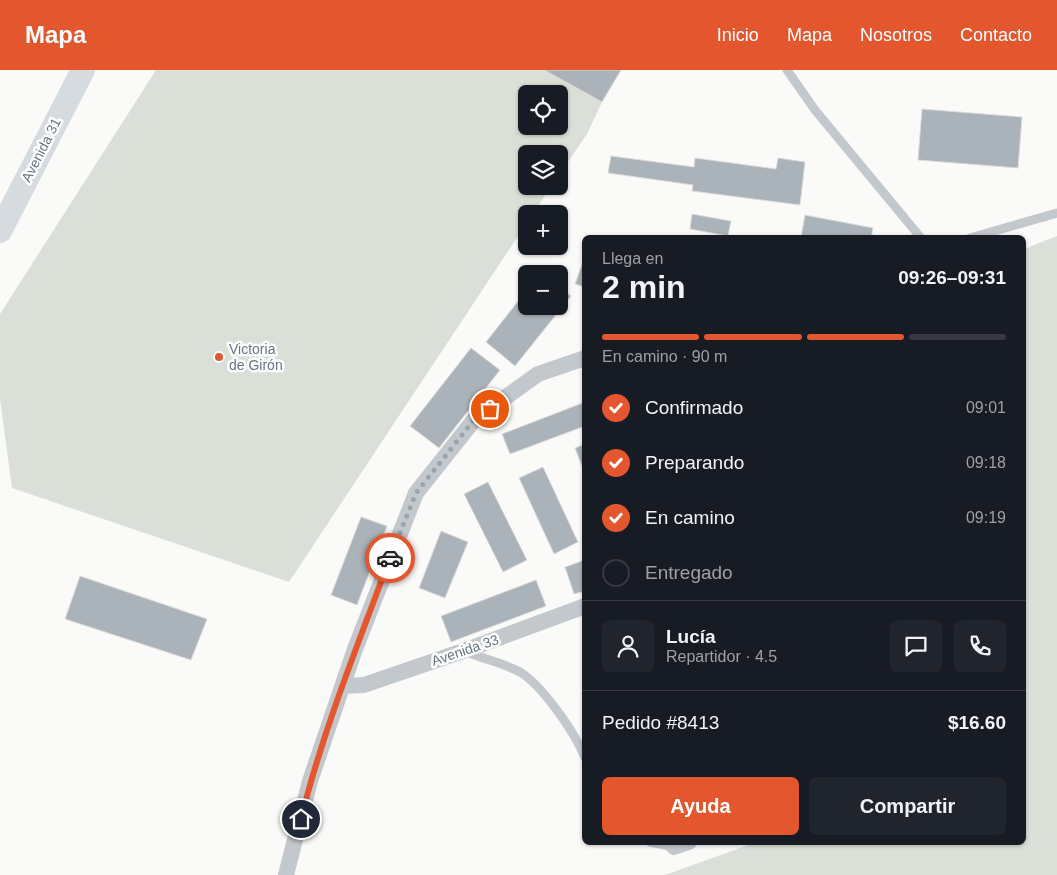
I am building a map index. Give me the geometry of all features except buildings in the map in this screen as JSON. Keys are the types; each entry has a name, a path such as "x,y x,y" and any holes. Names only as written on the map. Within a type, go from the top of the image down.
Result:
{"main road":[{"name":"Avenida 31","path":"0,231 83,70"}],"street":[{"path":"286,875 310,781 343,686 416,493 474,420 538,374 582,359"},
{"name":"Avenida 33","path":"343,686 364,685 582,607"}],"lane":[{"path":"787,70 815,110 919,235"},
{"path":"981,235 1057,214"},
{"path":"469,649 472,654 521,672 542,692 564,720 582,753"}],"shaded area":[{"name":"Victoria de Girón","path":"156,70 544,70 602,102 587,134 568,162 568,145 518,145 518,195 545,195 539,205 518,205 518,236 289,582 12,488 0,399 0,314"},
{"path":"1057,236 1057,875 665,875 748,845 1026,845 1026,248"}],"way so far":[{"path":"390,558 416,493 474,420 490,409"}],"place":[{"name":"Victoria de Girón","path":"219,357"}],"route":[{"path":"301,819 310,781 355,649 390,558"}]}
